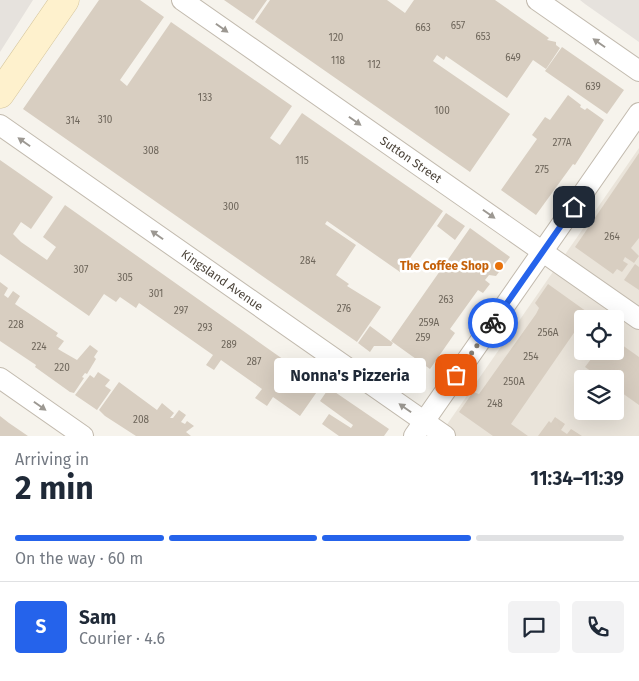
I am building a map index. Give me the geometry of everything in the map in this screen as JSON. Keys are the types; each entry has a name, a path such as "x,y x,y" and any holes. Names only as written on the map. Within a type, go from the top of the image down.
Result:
{"main road":[{"path":"0,94 65,0"}],"street":[{"name":"Sutton Street","path":"182,0 639,318"},
{"path":"538,0 639,70"},
{"path":"419,429 639,113"},
{"name":"Kingsland Avenue","path":"0,125 419,429 445,436"},
{"path":"0,378 83,436"}],"shaded area":[{"path":"0,0 33,0 0,52"},
{"path":"580,0 639,0 639,42 585,4"},
{"path":"639,148 639,436 439,436"}],"building":[{"path":"99,0 140,0 164,17 120,80 127,86 171,22 292,106 270,138 280,145 302,113 443,211 400,272 327,221 325,224 356,245 336,275 349,284 347,286 381,307 357,342 23,109"},
{"path":"224,0 267,0 253,20"},
{"path":"270,0 387,0 405,13 414,0 495,0 549,38 547,40 556,42 556,45 560,48 546,69 533,60 507,98 446,56 444,60 437,55 433,61 510,114 470,172 255,22"},
{"path":"562,47 624,90 607,114 545,71"},
{"path":"568,95 581,105 580,107 585,110 587,108 604,120 575,165 573,164 536,215 501,190 537,139 532,135 545,117 550,120"},
{"path":"639,153 639,238 631,248 639,256 634,263 625,257 623,261 628,264 622,272 617,269 613,274 575,247"},
{"path":"0,160 53,197 31,229 21,222 13,234 21,242 47,260 56,247 43,237 65,205 321,386 300,416 273,397 267,406 255,398 262,389 221,360 214,370 206,365 213,355 139,303 136,308 120,297 116,302 104,294 89,316 0,254"},
{"path":"446,213 465,226 455,240 437,226"},
{"path":"470,228 510,257 496,276 489,275 485,280 490,284 483,293 478,290 450,329 455,333 430,369 391,341"},
{"path":"635,264 639,267 639,290 624,280"},
{"path":"0,282 8,288 4,295 8,298 13,291 20,296 15,304 58,333 56,336 64,341 58,349 77,360 90,345 98,351 94,357 96,359 87,374 85,373 82,377 84,378 74,393 0,341"},
{"path":"548,284 584,310 574,310 574,333 511,424 528,436 493,436 459,412 473,392 479,394 536,314 539,308 535,303"},
{"path":"370,326 393,343 391,346 374,346 370,352 358,343"},
{"path":"624,346 639,357 639,405 624,394 624,370 589,370 585,367 590,360 624,360"},
{"path":"98,372 110,380 105,386 111,390 97,410 75,395 90,375 94,378"},
{"path":"119,382 157,410 162,403 174,413 170,418 173,418 179,410 186,415 181,422 185,424 187,421 194,426 186,432 191,436 136,436 105,416 99,410"},
{"path":"329,388 389,429 384,436 339,436 322,424 329,414 351,428 353,425 320,401"},
{"path":"0,416 9,423 28,436 0,436"},
{"path":"555,417 565,424 561,430 567,434 571,429 582,436 538,436 549,421 551,423"}],"way so far":[{"path":"456,375 493,323"}],"place":[{"name":"The Coffee Shop","path":"499,266"},
{"name":"Nonna's Pizzeria","path":"456,375"}],"route":[{"path":"493,323 574,207"}]}
